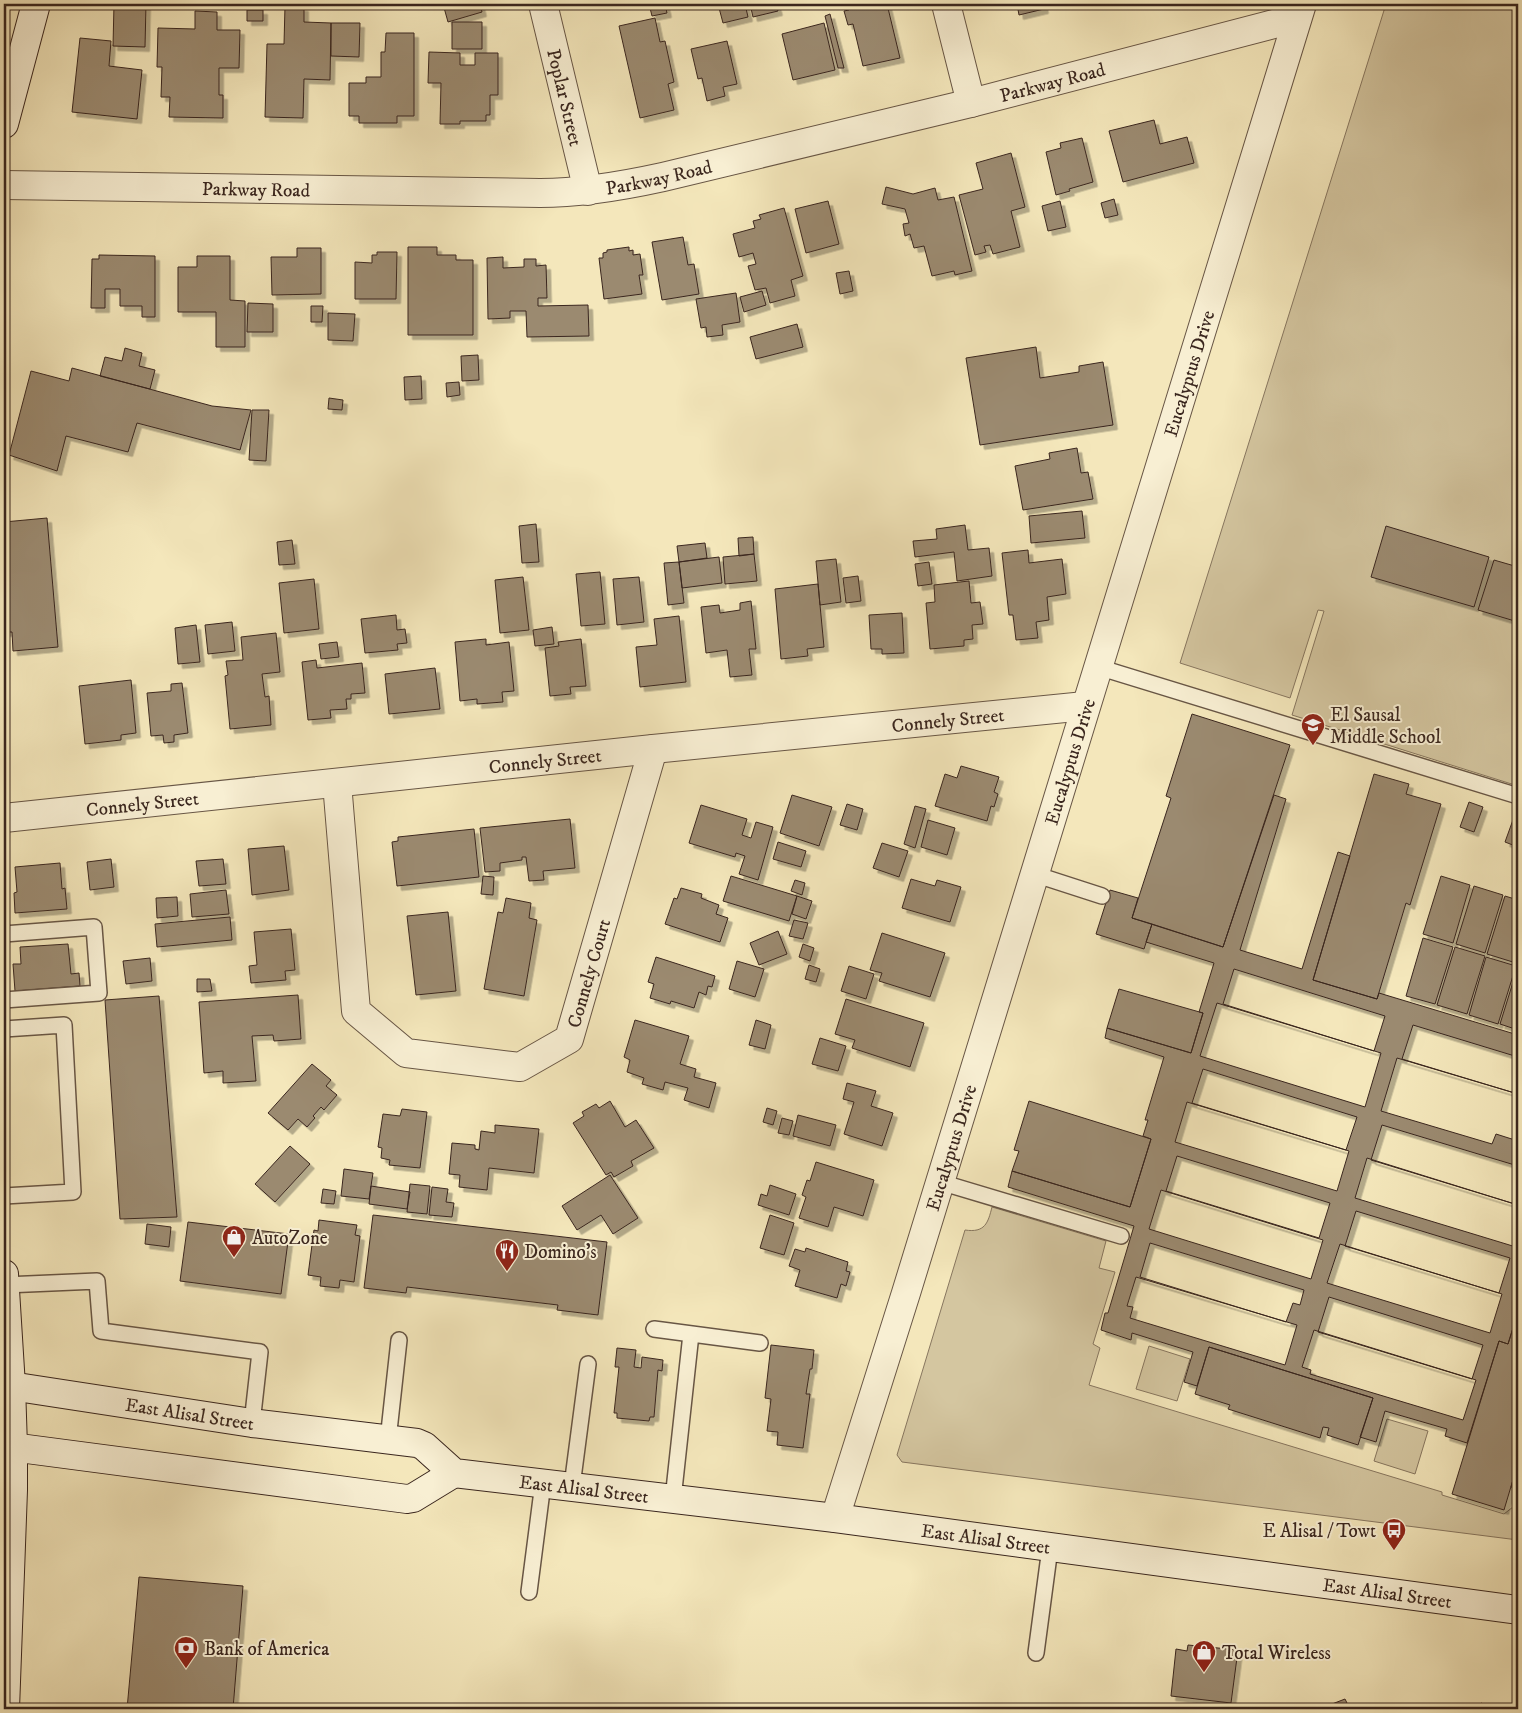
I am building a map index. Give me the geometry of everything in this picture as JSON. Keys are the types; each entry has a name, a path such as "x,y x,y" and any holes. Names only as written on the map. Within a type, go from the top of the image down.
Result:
{"street":[{"path":"4,124 36,4"},
{"name":"Poplar Street","path":"543,4 588,191"},
{"path":"946,4 971,103"},
{"name":"Parkway Road","path":"4,185 540,193 616,188 971,103 1299,11"},
{"name":"Eucalyptus Drive","path":"835,1518 1299,11"},
{"name":"Connely Street","path":"4,818 653,749 1085,706"},
{"name":"Connely Court","path":"338,783 356,1011 406,1053 520,1067 569,1039 653,749"},
{"path":"4,1280 8,1446 12,1499 5,1709"},
{"name":"East Alisal Street","path":"7,1386 252,1423 417,1444 424,1446 454,1473 835,1518 1518,1610"},
{"path":"8,1446 407,1499 413,1498 454,1473"}],"lane":[{"path":"1098,667 1518,796"},
{"path":"1034,874 1102,896"},
{"path":"4,934 94,927 99,993 4,1000"},
{"path":"4,1029 64,1025 73,1192 4,1196"},
{"path":"940,1182 1121,1236"},
{"path":"4,1280 97,1281 101,1331 260,1352 252,1423"},
{"path":"654,1329 760,1343"},
{"path":"673,1499 692,1334"},
{"path":"388,1440 399,1340"},
{"path":"572,1486 588,1364"},
{"path":"529,1592 543,1483"},
{"path":"1036,1653 1050,1548"}],"shaded area":[{"path":"1386,4 1518,4 1518,786 1292,715 1324,611 1318,610 1290,698 1180,663"},
{"path":"992,1207 1106,1241 1099,1268 1115,1272 1093,1344 1100,1348 1089,1385 1442,1492 1442,1495 1504,1514 1518,1503 1518,1540 902,1462 897,1455 965,1230 977,1230 984,1226 989,1218"},
{"path":"1149,1346 1190,1359 1177,1401 1136,1389"},
{"path":"1387,1419 1428,1431 1415,1474 1374,1461"}],"building":[{"path":"114,4 146,4 145,47 113,46"},
{"path":"443,4 480,4 482,12 448,22"},
{"path":"649,4 665,4 667,13 652,16"},
{"path":"718,4 745,4 748,17 723,23"},
{"path":"750,4 776,4 778,11 753,17"},
{"path":"847,4 887,4 900,58 863,66 853,24 848,25 844,11 849,10"},
{"path":"1017,4 1043,4 1044,9 1019,15"},
{"path":"285,6 304,7 304,22 331,23 330,80 304,79 303,118 265,117 267,44 284,44"},
{"path":"247,10 263,10 263,21 247,21"},
{"path":"195,11 217,12 217,30 240,30 239,68 219,68 219,95 223,95 223,118 169,117 170,97 161,97 162,67 157,67 158,28 195,29"},
{"path":"830,14 844,68 838,68 825,16"},
{"path":"655,18 660,42 665,41 674,82 668,84 674,110 640,118 619,26"},
{"path":"452,22 482,22 482,49 452,49"},
{"path":"331,23 360,23 359,57 331,56"},
{"path":"824,23 835,70 793,80 782,34"},
{"path":"386,33 414,33 414,116 397,116 397,123 359,123 359,116 349,116 349,83 366,83 366,77 381,77 381,52 385,52"},
{"path":"80,38 111,41 109,66 142,70 137,119 72,112"},
{"path":"727,41 737,84 723,87 725,96 707,101 702,78 698,79 691,49"},
{"path":"429,52 460,53 460,65 475,65 475,53 498,53 498,95 490,95 490,115 486,115 486,121 460,121 460,124 440,124 441,83 428,83"},
{"path":"1154,120 1160,144 1187,137 1194,163 1123,182 1109,131"},
{"path":"1082,138 1093,182 1056,195 1046,152 1061,148 1060,143"},
{"path":"1011,153 1025,207 1011,211 1020,247 993,254 990,245 984,246 986,252 975,255 959,195 983,189 976,163"},
{"path":"886,187 913,194 935,188 938,200 954,197 972,271 955,275 954,271 932,276 924,246 914,248 910,234 905,236 903,224 909,223 905,209 882,204"},
{"path":"1114,199 1118,215 1105,218 1101,203"},
{"path":"828,201 839,244 806,253 795,209"},
{"path":"1060,201 1066,227 1048,231 1042,206"},
{"path":"784,208 803,276 791,280 795,296 770,303 766,288 755,290 748,266 756,264 753,253 739,257 733,234 755,228 753,221 761,219 759,215"},
{"path":"683,237 688,265 694,264 699,294 662,300 652,242"},
{"path":"408,247 437,247 437,255 456,255 456,260 473,260 473,335 408,335"},
{"path":"629,247 629,251 633,250 633,255 640,254 643,275 639,275 642,294 604,299 599,258 603,258 603,253 607,252 607,250"},
{"path":"297,248 321,248 321,294 272,295 271,257 297,257"},
{"path":"377,252 397,252 396,299 355,299 355,262 372,263 372,255 377,255"},
{"path":"99,255 155,256 155,317 142,317 142,306 120,306 120,289 105,289 105,308 91,308 92,259 99,259"},
{"path":"197,256 230,256 230,300 245,301 245,347 216,347 216,312 178,312 178,267 197,267"},
{"path":"503,257 503,268 524,267 524,259 536,259 536,266 546,265 547,298 538,298 538,306 588,305 589,336 527,337 526,311 510,311 510,318 488,319 487,258"},
{"path":"849,271 853,291 840,294 836,273"},
{"path":"762,291 766,305 744,312 740,297"},
{"path":"736,293 740,322 722,325 723,335 707,337 706,327 701,328 696,299"},
{"path":"248,303 273,304 273,332 247,332"},
{"path":"311,306 323,306 322,322 311,322"},
{"path":"328,313 355,314 353,341 328,340"},
{"path":"797,324 803,347 756,359 750,337"},
{"path":"1036,347 1040,378 1079,372 1079,366 1103,362 1113,425 980,445 966,358"},
{"path":"125,348 142,353 139,366 155,370 150,389 100,376 105,357 122,361"},
{"path":"478,355 479,380 462,381 461,356"},
{"path":"72,368 212,406 251,410 240,450 137,423 128,452 66,436 57,471 9,455 31,371 69,381"},
{"path":"421,376 422,399 405,400 404,377"},
{"path":"459,382 460,395 447,397 446,383"},
{"path":"329,398 343,400 342,410 328,409"},
{"path":"252,410 269,410 266,461 249,460"},
{"path":"1077,448 1081,473 1088,472 1093,499 1023,510 1015,466 1050,459 1049,453"},
{"path":"1082,511 1085,538 1031,543 1029,516"},
{"path":"47,518 58,647 13,651 12,632 4,632 4,569 6,568 4,522"},
{"path":"536,524 539,562 522,563 519,526"},
{"path":"965,525 968,550 989,548 992,576 957,581 954,552 915,557 913,541 937,539 936,529"},
{"path":"1386,526 1489,557 1474,607 1371,577"},
{"path":"753,537 754,554 739,556 738,538"},
{"path":"292,540 295,564 279,565 277,542"},
{"path":"705,543 707,558 679,562 677,546"},
{"path":"1028,550 1029,563 1062,559 1066,594 1047,597 1049,620 1036,622 1038,638 1016,640 1013,615 1009,615 1002,553"},
{"path":"754,554 757,581 725,584 723,557"},
{"path":"719,557 722,583 682,588 679,562"},
{"path":"836,559 841,602 820,605 816,561"},
{"path":"1494,560 1518,567 1518,622 1478,610"},
{"path":"679,562 684,603 668,605 664,563"},
{"path":"929,562 932,584 918,586 915,564"},
{"path":"600,572 605,624 581,626 576,574"},
{"path":"858,576 861,601 846,603 843,578"},
{"path":"523,577 529,630 500,633 495,580"},
{"path":"639,577 644,622 617,625 613,579"},
{"path":"314,579 319,629 284,633 279,583"},
{"path":"969,581 971,603 980,602 983,624 972,625 973,639 964,640 964,646 930,649 926,603 935,602 934,585"},
{"path":"818,584 824,647 807,649 808,656 781,659 775,589"},
{"path":"751,601 756,649 749,649 752,675 730,677 727,650 706,653 701,607 719,605 720,613 740,610 740,603"},
{"path":"902,613 904,653 882,654 882,649 871,649 869,615"},
{"path":"396,615 397,630 405,629 407,643 397,644 398,650 365,653 361,619"},
{"path":"679,616 686,682 640,687 636,647 657,645 654,619"},
{"path":"232,622 235,651 208,654 205,625"},
{"path":"196,625 200,662 178,664 175,628"},
{"path":"552,627 554,644 535,646 533,630"},
{"path":"276,633 280,672 262,674 265,697 269,696 271,725 230,729 225,676 228,675 226,661 243,660 241,637"},
{"path":"486,639 486,645 509,642 514,691 502,692 503,702 477,704 477,699 460,701 455,642"},
{"path":"581,639 586,686 570,687 571,694 550,696 545,648 559,646 558,642"},
{"path":"337,642 339,657 321,659 319,644"},
{"path":"316,660 317,668 362,663 365,693 351,694 351,699 346,699 347,709 330,710 331,718 308,720 302,662"},
{"path":"435,668 440,709 389,714 385,674"},
{"path":"131,680 136,733 121,735 121,740 85,744 79,686"},
{"path":"182,683 188,733 174,735 174,742 164,743 163,735 151,736 147,693 171,691 171,684"},
{"path":"1192,714 1290,745 1223,947 1132,918 1171,798 1166,796"},
{"path":"961,766 999,777 994,792 998,794 994,807 991,806 987,821 935,806 945,774 957,778"},
{"path":"1374,774 1409,784 1406,794 1441,804 1410,905 1406,903 1377,999 1313,980"},
{"path":"792,795 832,807 819,846 780,833"},
{"path":"1274,795 1286,799 1240,950 1302,969 1338,852 1350,856 1313,980 1377,999 1379,993 1518,1035 1518,1057 1413,1025 1402,1059 1518,1094 1518,1166 1382,1125 1371,1160 1518,1205 1518,1312 1508,1344 1499,1341 1467,1443 1445,1436 1447,1429 1385,1411 1376,1442 1360,1437 1373,1398 1209,1347 1197,1386 1184,1382 1193,1352 1132,1333 1131,1340 1101,1330 1105,1313 1108,1313 1134,1226 1008,1187 1012,1171 1130,1207 1151,1139 1143,1136 1148,1120 1145,1120 1164,1057 1105,1038 1107,1028 1191,1053 1203,1013 1199,1012 1214,963 1146,942 1152,924 1223,947","holes":["1234,969 1385,1016 1374,1051 1223,1004","1203,1069 1357,1117 1346,1150 1192,1103","1177,1156 1330,1203 1319,1238 1166,1191","1356,1211 1510,1258 1499,1293 1345,1246","1150,1243 1304,1290 1300,1305 1293,1303 1286,1322 1140,1277","1329,1297 1483,1345 1472,1379 1318,1332"]},
{"path":"1469,802 1483,807 1474,832 1460,827"},
{"path":"847,804 863,809 857,830 840,825"},
{"path":"701,805 747,819 742,835 751,838 756,822 773,827 758,880 739,874 745,856 736,853 735,857 689,843"},
{"path":"915,806 926,809 915,848 904,844"},
{"path":"1514,817 1518,819 1518,847 1505,842"},
{"path":"570,819 575,868 543,871 544,880 529,881 526,857 522,857 522,860 500,863 500,871 485,872 480,828"},
{"path":"928,820 955,828 947,855 921,847"},
{"path":"474,829 479,877 397,886 392,842 398,841 398,837"},
{"path":"778,842 806,851 801,867 773,859"},
{"path":"882,843 908,851 899,877 873,868"},
{"path":"284,846 289,890 252,895 248,849"},
{"path":"111,859 114,887 90,890 87,862"},
{"path":"223,859 226,884 199,886 196,861"},
{"path":"60,863 62,889 65,888 67,909 15,913 14,893 17,892 15,867"},
{"path":"483,876 494,877 493,895 481,894"},
{"path":"731,876 797,896 789,921 723,901"},
{"path":"1441,876 1470,885 1453,943 1423,934"},
{"path":"911,879 935,886 937,880 961,887 950,922 902,908"},
{"path":"795,880 805,883 802,895 791,891"},
{"path":"1474,886 1503,895 1485,953 1456,944"},
{"path":"681,888 702,894 701,898 719,905 716,914 728,918 720,942 665,924 674,898 677,899"},
{"path":"226,890 229,914 192,917 190,894"},
{"path":"1110,890 1138,898 1132,918 1152,924 1144,949 1096,934"},
{"path":"797,896 812,901 806,919 792,914"},
{"path":"1505,896 1518,900 1518,957 1516,963 1487,954"},
{"path":"177,897 178,916 157,918 156,898"},
{"path":"506,898 531,903 529,918 537,920 524,996 484,989 498,912 503,913"},
{"path":"448,912 456,991 416,995 407,916"},
{"path":"230,917 232,940 157,947 155,924"},
{"path":"794,920 808,923 803,939 789,936"},
{"path":"291,929 295,970 285,971 286,980 251,983 249,966 257,965 254,932"},
{"path":"778,931 787,954 759,965 750,943"},
{"path":"882,933 945,953 930,997 879,981 882,973 870,970"},
{"path":"1423,938 1453,947 1435,1004 1406,996"},
{"path":"68,944 71,974 79,973 80,986 15,991 13,964 21,964 20,947"},
{"path":"803,944 814,948 810,961 799,957"},
{"path":"1455,947 1485,956 1467,1014 1437,1005"},
{"path":"656,957 715,976 712,987 708,986 706,995 699,992 694,1008 671,1001 670,1004 650,998 654,984 648,982"},
{"path":"1486,957 1516,966 1498,1024 1469,1015"},
{"path":"150,958 152,981 126,984 123,961"},
{"path":"737,961 764,969 755,997 729,989"},
{"path":"809,965 820,969 816,982 805,979"},
{"path":"849,966 874,974 866,999 841,991"},
{"path":"1518,966 1518,1030 1500,1024"},
{"path":"197,979 210,979 212,991 197,992"},
{"path":"1119,989 1203,1013 1191,1053 1107,1028"},
{"path":"298,995 301,1039 274,1041 273,1035 252,1036 256,1081 223,1083 223,1071 204,1073 199,1002"},
{"path":"159,996 177,1217 120,1219 105,1000"},
{"path":"846,999 924,1023 910,1067 852,1048 855,1040 835,1034"},
{"path":"1217,1003 1381,1053 1365,1107 1200,1056"},
{"path":"635,1020 689,1036 680,1064 696,1069 694,1077 716,1083 709,1108 684,1100 688,1088 665,1082 663,1090 642,1084 644,1078 627,1072 630,1060 624,1057"},
{"path":"756,1020 771,1025 765,1049 749,1045"},
{"path":"820,1038 846,1046 838,1071 812,1064"},
{"path":"1397,1058 1518,1094 1518,1141 1496,1134 1492,1144 1381,1111"},
{"path":"312,1064 331,1080 326,1086 337,1095 324,1110 321,1107 307,1127 298,1119 288,1130 268,1113"},
{"path":"847,1083 876,1091 871,1106 893,1113 882,1146 844,1134 854,1102 843,1099"},
{"path":"610,1101 625,1127 636,1120 654,1148 631,1161 633,1166 614,1177 611,1172 606,1175 573,1123 584,1116 582,1112 596,1104 599,1108"},
{"path":"1029,1101 1151,1139 1130,1207 1012,1171 1019,1151 1014,1150"},
{"path":"1187,1102 1349,1151 1337,1191 1175,1142"},
{"path":"767,1108 777,1111 773,1125 763,1122"},
{"path":"402,1109 427,1112 420,1168 389,1165 390,1160 381,1158 382,1148 378,1147 383,1114 400,1116"},
{"path":"798,1115 836,1125 830,1146 793,1136"},
{"path":"782,1118 793,1121 789,1135 778,1133"},
{"path":"495,1125 539,1129 534,1173 489,1168 487,1190 459,1187 460,1175 449,1174 452,1143 475,1145 475,1149 479,1150 481,1131 495,1133"},
{"path":"290,1146 310,1164 275,1202 255,1184"},
{"path":"1367,1158 1518,1205 1518,1240 1516,1247 1355,1198"},
{"path":"816,1162 874,1180 863,1216 834,1207 828,1227 799,1218 806,1197 802,1195 807,1180 810,1181"},
{"path":"344,1169 373,1173 369,1199 341,1196"},
{"path":"610,1175 638,1218 613,1234 601,1215 577,1230 562,1206"},
{"path":"410,1184 430,1186 427,1214 407,1212"},
{"path":"770,1185 796,1194 789,1215 758,1205 761,1194 767,1196"},
{"path":"371,1186 410,1192 407,1209 369,1204"},
{"path":"432,1187 448,1189 446,1202 454,1203 452,1217 429,1215"},
{"path":"323,1189 336,1191 334,1204 321,1203"},
{"path":"1161,1190 1323,1240 1311,1279 1149,1229"},
{"path":"373,1215 607,1242 598,1315 557,1310 558,1305 407,1287 406,1293 364,1288"},
{"path":"770,1215 794,1223 784,1255 760,1248"},
{"path":"319,1220 357,1225 355,1235 360,1236 354,1282 340,1280 339,1288 320,1286 321,1277 308,1275 314,1230 318,1231"},
{"name":"AutoZone","path":"188,1222 289,1234 281,1294 180,1281"},
{"path":"147,1224 171,1227 169,1247 145,1244"},
{"path":"1340,1244 1502,1294 1490,1333 1327,1283"},
{"path":"806,1248 848,1262 846,1271 850,1272 846,1286 841,1284 837,1298 795,1286 800,1270 789,1266 795,1249 805,1252"},
{"path":"1136,1277 1297,1325 1285,1365 1130,1318 1133,1307 1127,1306"},
{"path":"1518,1312 1518,1463 1504,1510 1452,1494 1499,1341 1508,1344"},
{"path":"1314,1330 1476,1380 1463,1420 1310,1374 1311,1370 1302,1367"},
{"path":"771,1345 814,1350 806,1394 810,1394 803,1448 777,1445 778,1432 767,1431 771,1399 765,1398"},
{"path":"1209,1347 1373,1398 1358,1445 1327,1435 1329,1428 1323,1427 1320,1438 1228,1409 1230,1405 1195,1394"},
{"path":"617,1348 636,1350 634,1367 641,1368 642,1357 663,1360 662,1371 658,1370 654,1417 650,1417 649,1421 617,1418 617,1413 614,1413 619,1367 615,1367"},
{"path":"1518,1463 1518,1489 1511,1487"},
{"path":"139,1577 243,1586 233,1709 127,1709"},
{"name":"Total Wireless","path":"1188,1645 1238,1650 1231,1703 1171,1696 1176,1649 1187,1651"},
{"path":"1345,1699 1350,1709 1319,1709"},
{"path":"1482,1703 1484,1709 1467,1709"}],"place":[{"name":"El Sausal Middle School","path":"1313,746"},
{"name":"AutoZone","path":"234,1258"},
{"name":"Domino's","path":"507,1272"},
{"name":"E Alisal / Towt","path":"1394,1551"},
{"name":"Bank of America","path":"186,1669"},
{"name":"Total Wireless","path":"1204,1673"}]}
